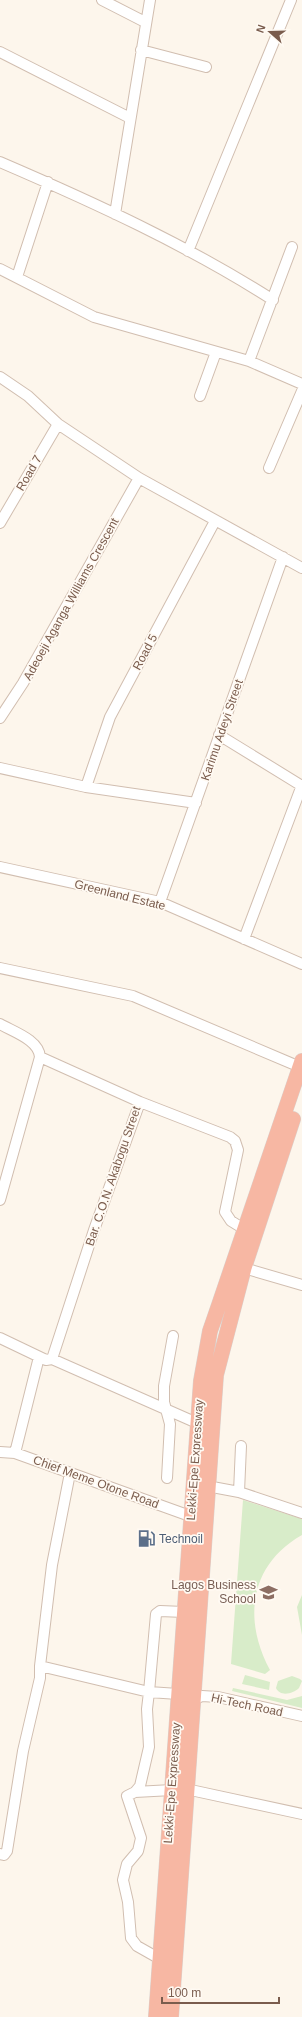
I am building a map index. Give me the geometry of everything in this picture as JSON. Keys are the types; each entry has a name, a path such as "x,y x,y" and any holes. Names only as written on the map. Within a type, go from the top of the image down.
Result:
{"highway":[{"name":"Lekki-Epe Expressway","path":"171,2017 179,1790 178,1694 201,1381 210,1331 301,1064"},
{"name":"Lekki-Epe Expressway","path":"156,2017 160,1959 179,1790 193,1700 216,1375 244,1268 302,1093"}],"street":[{"path":"102,0 145,22"},
{"path":"115,214 145,22 150,0"},
{"path":"188,251 291,0"},
{"path":"141,50 206,67"},
{"path":"0,52 130,118"},
{"path":"0,162 48,182 115,214 188,251 273,300"},
{"path":"17,277 48,182"},
{"path":"249,361 292,247"},
{"path":"0,269 94,317 249,361 302,384"},
{"path":"200,396 216,352"},
{"path":"0,377 28,396 58,424 139,478 302,568"},
{"path":"269,468 302,391"},
{"name":"Road 7","path":"0,523 58,424"},
{"name":"Adeoeji Aganga Williams Crescent","path":"0,718 23,684 83,574 139,478"},
{"name":"Road 5","path":"86,787 110,717 215,521"},
{"name":"Karimu Adeyi Street","path":"160,902 282,557"},
{"path":"219,735 302,785 244,939"},
{"path":"0,768 86,787 196,803"},
{"name":"Greenland Estate","path":"0,867 160,902 302,964"},
{"path":"0,968 132,996 301,1064"},
{"path":"0,1024 34,1044 39,1050 40,1057 0,1200"},
{"name":"Bar. C.O.N. Akabogu Street","path":"40,1057 140,1102 94,1230 52,1359"},
{"path":"140,1102 221,1133 235,1140 238,1150 225,1212 231,1220 244,1229"},
{"path":"244,1268 302,1285"},
{"path":"167,1478 170,1424 165,1409 164,1386 173,1336"},
{"path":"0,1338 46,1360 52,1359 197,1422"},
{"path":"15,1453 39,1357"},
{"path":"239,1492 241,1446"},
{"name":"Chief Meme Otone Road","path":"0,1452 15,1453 190,1516"},
{"path":"0,1854 4,1854 7,1851 24,1751 40,1678 40,1666 52,1565 70,1473"},
{"path":"207,1486 239,1492 302,1513"},
{"path":"160,1959 137,1946 131,1938 128,1902 123,1880 127,1864 141,1845 141,1838 127,1796 135,1792 140,1786 149,1747 147,1709 156,1614 160,1611 184,1612"},
{"path":"40,1666 148,1692 178,1694"},
{"name":"Hi-Tech Road","path":"193,1700 202,1696 218,1697 302,1716"},
{"path":"135,1792 179,1790 302,1814"}],"green space":[{"path":"243,1500 302,1519 302,1535 284,1547 271,1562 261,1578 256,1595 254,1613 256,1632 261,1651 270,1670 265,1674 231,1664"},
{"path":"302,1595 302,1635 297,1607"},
{"path":"245,1675 270,1682 269,1690 242,1684"},
{"path":"292,1676 302,1681 299,1688 287,1694 280,1693 276,1688 278,1681"},
{"path":"233,1688 287,1700 302,1696 302,1708 232,1691"}],"place":[{"name":"Technoil","path":"146,1539"},
{"name":"Lagos Business School","path":"269,1592"}]}
